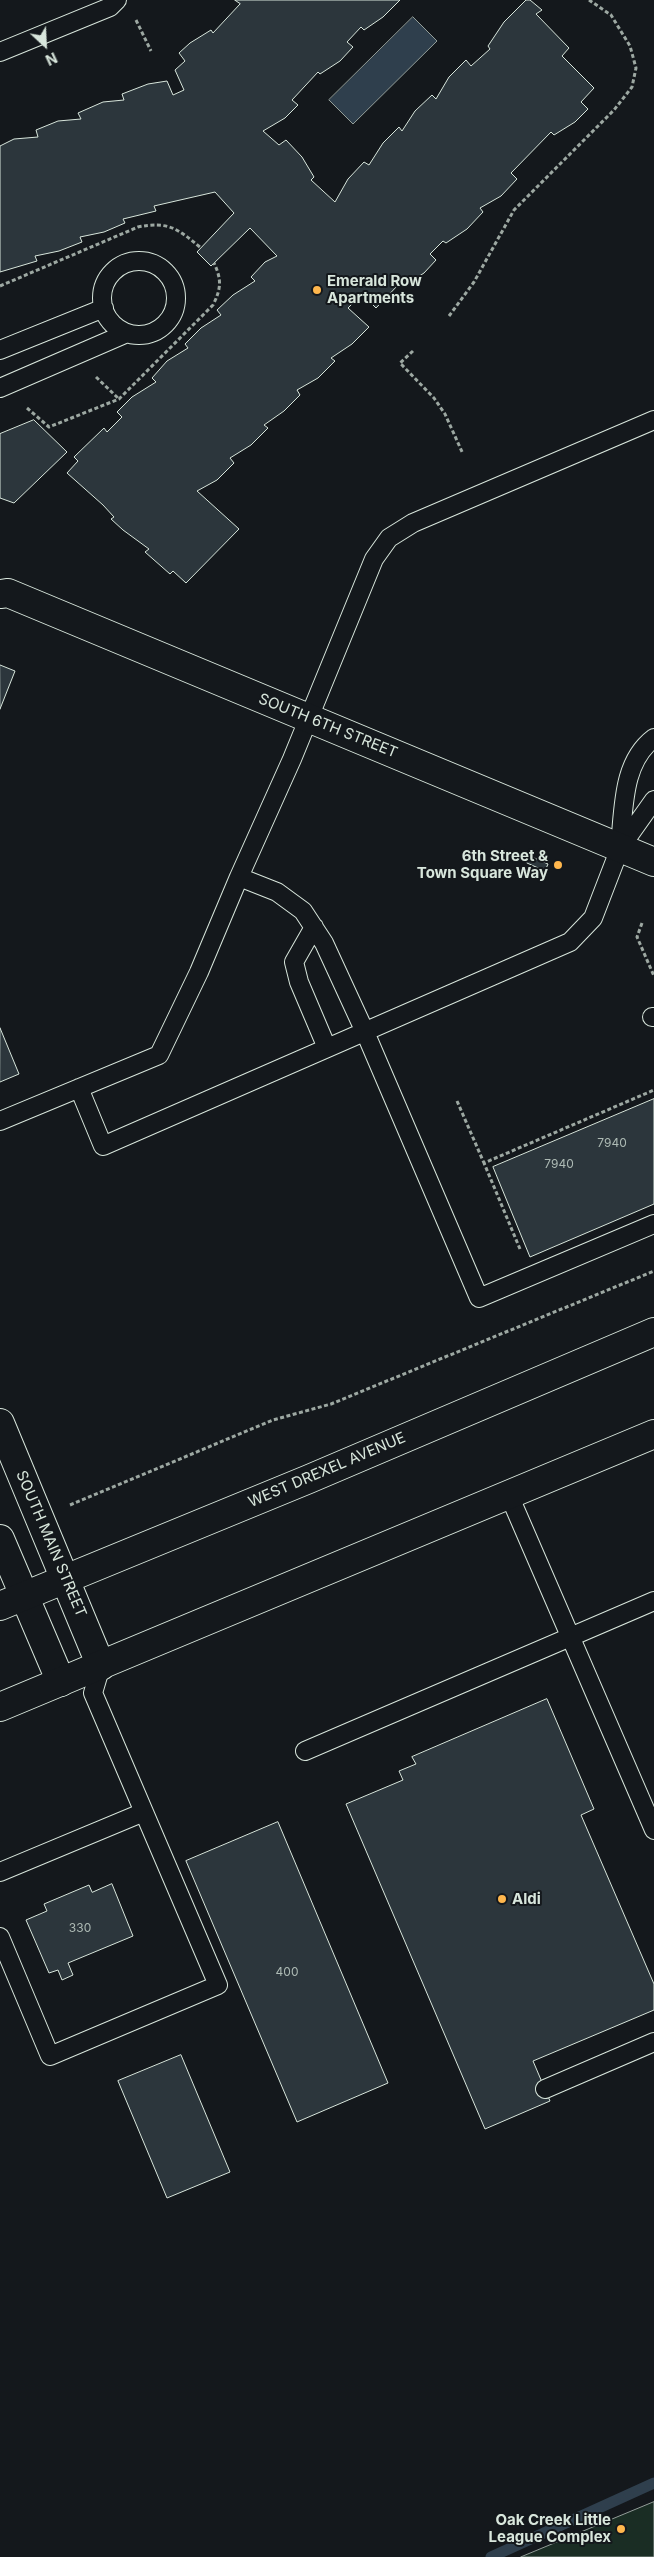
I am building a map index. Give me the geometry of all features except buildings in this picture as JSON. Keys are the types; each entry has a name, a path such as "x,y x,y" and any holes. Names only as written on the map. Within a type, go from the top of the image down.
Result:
{"street":[{"name":"SOUTH 6TH STREET","path":"0,594 8,594 654,862"},
{"name":"WEST DREXEL AVENUE","path":"12,1601 309,1479 654,1332"},
{"name":"SOUTH MAIN STREET","path":"0,1423 101,1666"},
{"path":"0,1707 654,1434"},
{"path":"0,1540 12,1601 62,1682"}],"lane":[{"path":"0,52 110,7 118,0"},
{"path":"133,262 145,262 157,266 166,273 173,283 176,307 162,328 152,333 140,335 127,333 117,328 109,319 104,308 102,296 112,274 122,266 133,262"},
{"path":"0,350 104,308"},
{"path":"0,388 127,333"},
{"path":"0,1121 159,1055 199,972 238,876 292,759 374,559 389,538 422,519 654,420"},
{"path":"620,848 627,778 645,744 654,738"},
{"path":"79,1088 103,1146 570,942 592,918 620,848 654,800"},
{"path":"238,876 277,892 303,911 324,943 365,1032 479,1298 654,1224"},
{"path":"314,927 294,962 298,982 327,1048"},
{"path":"509,1495 654,1830"},
{"path":"305,1751 654,1601"},
{"path":"0,1937 50,2056 218,1985 93,1693 101,1666"},
{"path":"62,1682 93,1693"},
{"path":"0,1872 144,1812"},
{"path":"545,2089 654,2042"}],"path":[{"path":"449,316 474,282 514,210 614,110 632,87 636,68 630,46 611,15 589,0"},
{"path":"135,17 151,51"},
{"path":"0,286 138,227 157,223 178,228 201,248"},
{"path":"20,402 49,427 119,399 213,305 220,289 220,276 214,263"},
{"path":"413,351 400,363 434,398 444,414 463,454"},
{"path":"642,923 637,937 654,976"},
{"path":"484,1162 654,1090"},
{"path":"457,1101 520,1249"},
{"path":"106,1489 273,1420 332,1404 654,1271"}],"green space":[{"name":"Oak Creek Little League Complex","path":"654,2502 654,2557 521,2557"}],"water":[{"path":"413,17 437,41 353,124 329,100"}],"waterway":[{"path":"491,2557 654,2483"}],"place":[{"name":"Emerald Row Apartments","path":"317,290"},
{"name":"6th Street & Town Square Way","path":"558,865"},
{"name":"Aldi","path":"502,1899"},
{"name":"Oak Creek Little League Complex","path":"621,2529"}]}
